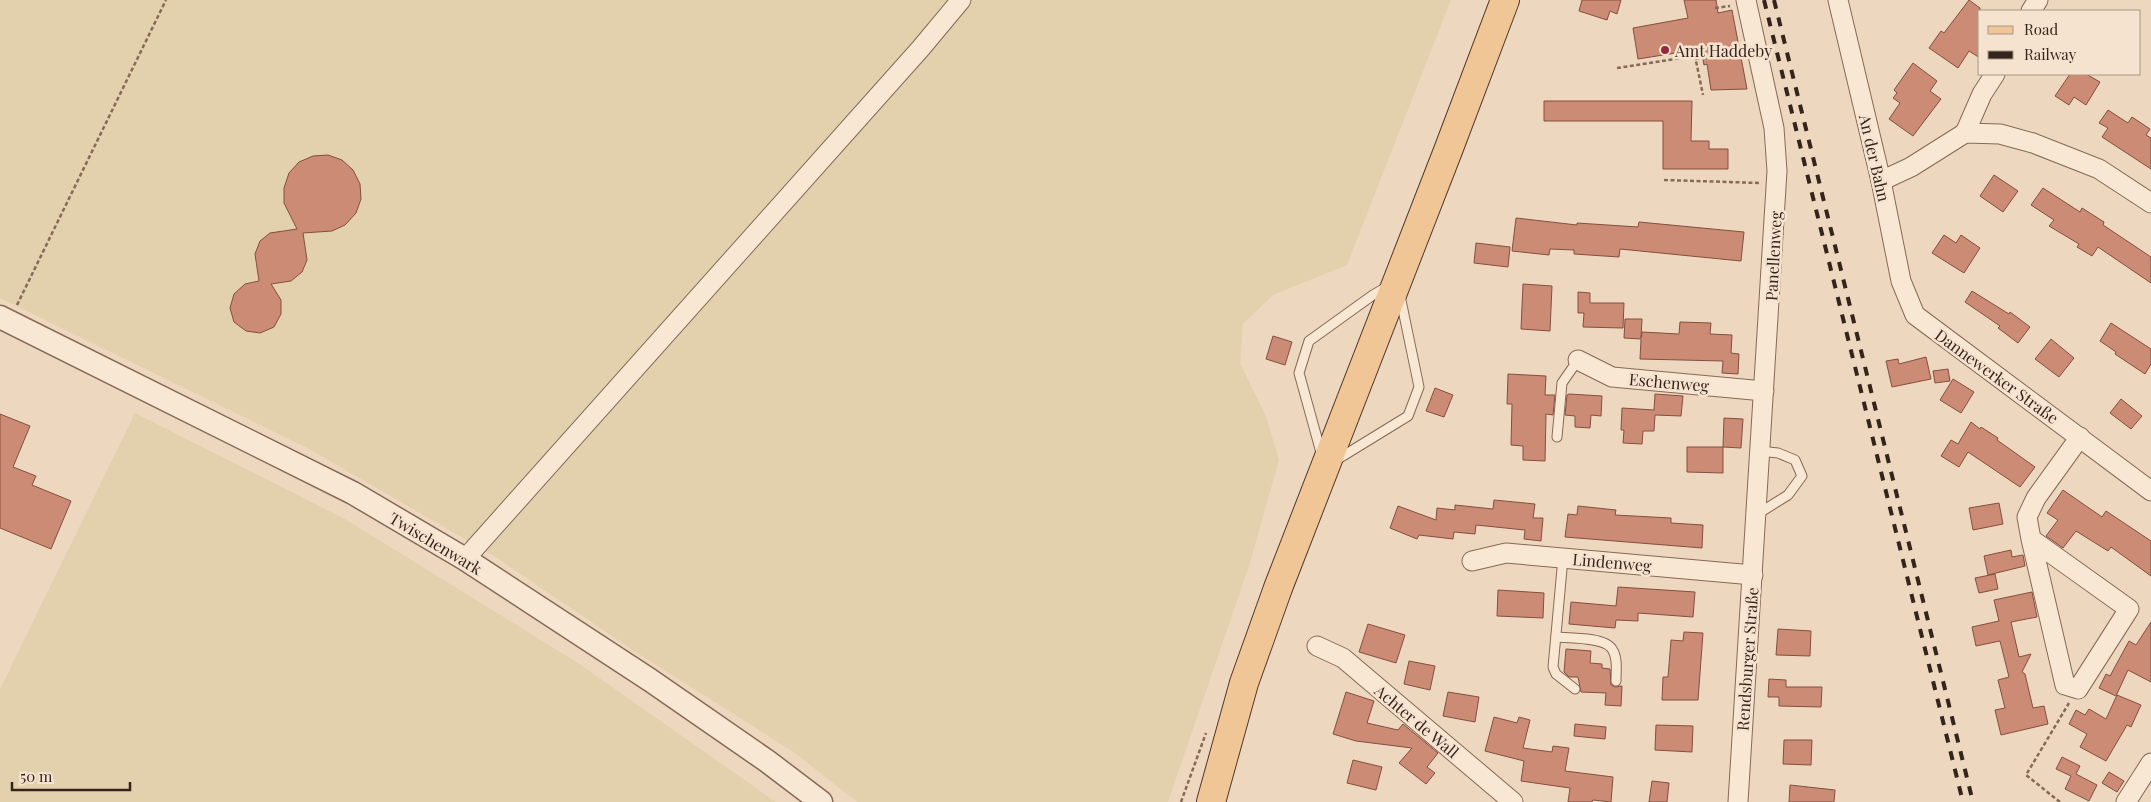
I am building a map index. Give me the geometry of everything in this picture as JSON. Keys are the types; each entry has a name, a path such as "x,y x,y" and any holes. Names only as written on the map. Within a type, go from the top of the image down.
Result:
{"main road":[{"path":"1211,802 1244,683 1278,588 1505,0"}],"street":[{"path":"465,559 921,48 961,0"},
{"name":"Panellenweg","path":"1746,0 1774,128 1777,183 1756,515"},
{"name":"An der Bahn","path":"1838,0 1881,181 1901,281 1915,315"},
{"path":"1965,133 1982,94 1994,75"},
{"path":"1881,181 1911,167 1965,133 2000,134 2041,146 2099,169 2151,203"},
{"name":"Dannewerker Straße","path":"1915,315 2151,491"},
{"name":"Twischenwark","path":"11,323 353,493 465,559 650,680 767,761 821,802"},
{"name":"Eschenweg","path":"1578,360 1612,377 1764,391"},
{"path":"2031,539 2129,609 2078,689 2066,685 2031,539 2027,517 2036,498 2080,437"},
{"name":"Rendsburger Straße","path":"1738,802 1756,515"},
{"name":"Lindenweg","path":"1472,561 1506,553 1752,575"},
{"name":"Achter de Wall","path":"1317,646 1343,658 1513,802"},
{"path":"2126,802 2151,763"}],"lane":[{"path":"1397,281 1419,387 1408,416 1324,467 1299,373 1309,341 1373,295 1397,281"},
{"path":"1557,437 1562,383 1578,360"},
{"path":"1756,515 1788,495 1802,476 1795,460 1778,452 1760,451"},
{"path":"1563,558 1554,667 1556,674 1575,689"},
{"path":"1556,637 1603,642 1612,648 1616,660 1616,680"}],"path":[{"path":"11,323 166,0"},
{"path":"1617,68 1695,56 1703,96"},
{"path":"1695,60 1702,58"},
{"path":"1664,180 1777,183"},
{"path":"2060,802 2026,775 2078,689"}],"shaded area":[{"path":"0,0 1451,0 1347,265 1273,295 1243,324 1240,363 1266,416 1279,460 1250,563 1168,802 857,802 795,753 634,651 494,556 309,449 0,298"},
{"path":"135,413 345,519 578,663 776,802 0,802 0,689"}],"building":[{"path":"1582,0 1621,0 1617,14 1610,11 1607,20 1579,11"},
{"name":"Amt Haddeby","path":"1684,0 1716,0 1718,13 1732,10 1747,89 1711,90 1707,64 1704,65 1701,49 1638,59 1633,28 1688,18"},
{"path":"1969,0 1980,8 1978,10 1978,57 1969,51 1958,68 1929,48 1941,31 1944,33"},
{"path":"1913,63 1937,81 1930,91 1941,99 1913,136 1889,119 1900,103 1893,98 1897,93 1894,90"},
{"path":"2069,75 2088,75 2100,82 2086,105 2074,97 2069,105 2055,96"},
{"path":"1544,101 1692,101 1691,141 1709,141 1709,149 1728,149 1728,169 1663,169 1663,121 1544,121"},
{"path":"2108,110 2128,123 2132,117 2150,129 2146,135 2151,138 2151,169 2102,137 2108,128 2099,123"},
{"path":"328,155 342,160 353,170 360,184 361,199 356,213 345,225 332,231 303,233 307,260 302,272 291,281 271,284 281,300 281,314 274,327 260,333 246,331 234,322 230,308 234,294 245,284 259,281 255,254 260,241 270,233 297,229 284,203 284,188 289,173 299,162 313,156"},
{"path":"1994,175 2018,191 2003,212 1980,196"},
{"path":"2043,188 2080,212 2082,208 2104,222 2103,225 2151,257 2151,283 2098,247 2092,256 2077,247 2079,244 2049,226 2054,220 2031,205"},
{"path":"1516,218 1577,225 1577,223 1638,227 1639,222 1744,232 1741,261 1620,249 1619,257 1574,254 1574,250 1550,249 1549,255 1512,251"},
{"path":"1944,235 1956,243 1961,235 1980,248 1964,273 1932,253"},
{"path":"1476,243 1510,247 1508,267 1474,263"},
{"path":"1523,284 1552,286 1550,331 1521,329"},
{"path":"1972,291 2009,314 2010,312 2030,327 2018,343 1998,328 2000,326 1965,302"},
{"path":"1578,292 1590,293 1590,303 1624,303 1623,328 1583,327 1584,313 1578,313"},
{"path":"1625,319 1642,319 1641,338 1642,332 1679,334 1680,322 1711,323 1710,334 1732,335 1731,353 1739,354 1738,374 1722,373 1723,361 1640,359 1641,339 1624,338"},
{"path":"2111,323 2151,349 2151,364 2145,374 2115,354 2116,352 2100,341"},
{"path":"1273,336 1292,342 1285,365 1266,359"},
{"path":"2051,339 2074,358 2059,377 2035,359"},
{"path":"1926,357 1931,379 1892,387 1886,361 1898,359 1899,364"},
{"path":"1948,369 1950,381 1935,383 1933,371"},
{"path":"1508,374 1546,376 1545,395 1555,395 1553,415 1546,414 1545,461 1523,460 1523,446 1511,445 1512,404 1507,404"},
{"path":"1953,379 1974,392 1961,413 1940,400"},
{"path":"1435,388 1453,395 1444,417 1426,411"},
{"path":"1655,394 1683,396 1681,416 1655,415 1654,431 1643,431 1642,444 1623,443 1624,430 1621,430 1622,408 1654,410"},
{"path":"1567,395 1602,396 1601,416 1591,415 1590,428 1575,427 1575,416 1565,415"},
{"path":"2121,399 2142,416 2131,429 2110,413"},
{"path":"0,414 30,426 13,467 36,476 32,485 71,501 51,549 0,528"},
{"path":"1724,418 1743,419 1741,448 1723,447"},
{"path":"1971,422 1998,438 1997,440 2035,467 2020,487 1968,452 1959,467 1941,456 1951,440 1958,444"},
{"path":"1687,447 1723,447 1723,473 1687,472"},
{"path":"2063,490 2102,517 2106,511 2151,541 2151,576 2111,547 2108,551 2076,531 2063,548 2046,536 2058,520 2047,513"},
{"path":"1494,500 1535,504 1533,518 1543,518 1541,541 1524,539 1525,530 1476,525 1475,534 1454,532 1453,539 1419,535 1417,539 1390,528 1398,506 1436,520 1437,508 1455,510 1455,505 1493,509"},
{"path":"1999,503 2003,524 1973,530 1969,508"},
{"path":"1578,506 1616,510 1615,515 1671,518 1671,523 1703,525 1702,548 1565,537 1568,514 1577,515"},
{"path":"2011,550 2012,557 2023,555 2025,566 1988,575 1984,556"},
{"path":"1995,574 1998,589 1979,593 1975,578"},
{"path":"1618,587 1695,592 1693,617 1638,613 1638,621 1616,620 1615,628 1569,624 1571,602 1616,606"},
{"path":"1498,590 1544,593 1543,618 1497,616"},
{"path":"2032,592 2037,617 2011,622 2019,657 2031,654 2022,672 2025,674 2033,708 2044,706 2048,724 2001,735 1995,710 2005,708 1998,680 2009,677 2000,641 1976,646 1972,627 1999,621 1994,600"},
{"path":"2151,622 2151,682 2128,670 2116,696 2099,688 2106,674 2110,676 2129,641 2136,645"},
{"path":"1368,624 1405,635 1396,663 1359,652"},
{"path":"1778,629 1811,631 1810,656 1776,655"},
{"path":"1684,632 1703,633 1698,700 1662,700 1663,677 1668,677 1671,640 1683,641"},
{"path":"1566,649 1591,651 1590,663 1602,664 1602,668 1610,669 1611,685 1615,687 1622,686 1621,706 1605,705 1606,693 1581,692 1578,677 1569,677 1564,672"},
{"path":"1409,661 1435,666 1430,690 1404,684"},
{"path":"1769,679 1786,680 1786,687 1822,687 1821,707 1779,706 1779,697 1768,697"},
{"path":"1346,692 1374,701 1367,723 1398,730 1403,724 1438,753 1427,767 1435,773 1426,784 1399,763 1412,748 1356,741 1333,734"},
{"path":"1448,692 1479,697 1475,722 1443,716"},
{"path":"2117,695 2141,705 2131,727 2127,725 2106,761 2080,747 2087,734 2069,724 2076,710 2085,715 2089,709 2106,719"},
{"path":"1494,717 1517,723 1519,717 1530,720 1523,748 1552,752 1553,746 1569,748 1565,771 1613,777 1611,802 1593,800 1592,802 1568,802 1570,788 1521,781 1524,761 1485,751"},
{"path":"1575,724 1606,727 1605,739 1574,736"},
{"path":"1656,725 1693,726 1692,752 1655,750"},
{"path":"1784,740 1812,740 1811,765 1783,764"},
{"path":"2062,757 2080,766 2076,774 2097,785 2089,801 2065,789 2071,776 2056,769"},
{"path":"1353,760 1382,767 1376,790 1347,783"},
{"path":"2109,772 2124,781 2117,792 2102,783"},
{"path":"1652,781 1669,783 1667,802 1649,802"},
{"path":"1790,785 1835,790 1834,802 1789,802"}],"railway":[{"path":"1764,0 1963,802"},
{"path":"1774,0 1973,802"}],"place":[{"name":"Amt Haddeby","path":"1665,50"}]}
